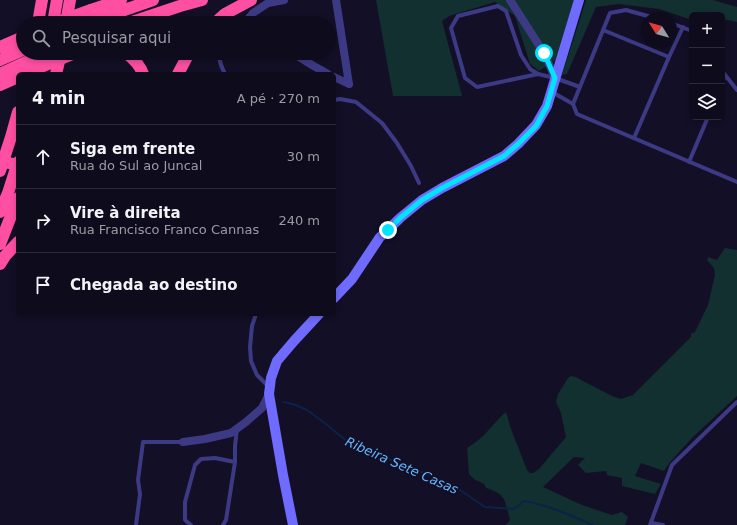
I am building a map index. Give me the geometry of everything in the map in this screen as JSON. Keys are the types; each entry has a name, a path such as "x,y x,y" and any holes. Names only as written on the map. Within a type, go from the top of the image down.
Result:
{"highway":[{"path":"39,16 42,0"},
{"path":"55,16 57,0"},
{"path":"67,16 70,0"},
{"path":"74,16 121,0"},
{"path":"108,16 153,0"},
{"path":"150,16 202,0"},
{"path":"223,16 251,0"},
{"path":"3,50 16,42"},
{"path":"3,50 16,50"},
{"path":"28,72 31,60"},
{"path":"1,79 35,60"},
{"path":"43,72 46,60"},
{"path":"29,72 58,60"},
{"path":"58,71 59,60"},
{"path":"135,60 142,72"},
{"path":"179,72 185,60"},
{"path":"1,79 16,77"},
{"path":"0,171 16,119"},
{"path":"0,159 16,163"},
{"path":"0,212 16,169"},
{"path":"0,244 16,203"},
{"path":"0,264 16,244"}],"street":[{"path":"251,16 268,3 284,0"},
{"path":"336,0 349,84 336,78"},
{"path":"510,0 544,53 555,78"},
{"path":"336,296 352,279 380,237 400,218 422,200 442,188 504,156 536,126 547,106 579,0"},
{"path":"304,60 324,72"},
{"path":"293,525 283,475 270,391 271,378 277,361 317,316"},
{"path":"183,442 212,438 231,433 262,408 270,391"}],"lane":[{"path":"538,74 477,87 465,78 451,28 458,16 498,6 506,11 521,54 530,69 538,74 555,78 580,87"},
{"path":"573,104 610,13 626,10 641,14"},
{"path":"677,25 689,30"},
{"path":"634,138 683,27"},
{"path":"603,30 669,58"},
{"path":"220,60 221,68 224,72"},
{"path":"725,76 737,90"},
{"path":"551,91 573,104 577,114 737,182"},
{"path":"336,100 356,102 382,123 397,142 411,166 419,184"},
{"path":"689,162 707,120"},
{"path":"255,316 252,326 250,361 258,376 270,391"},
{"path":"662,525 651,524 672,465 737,402"},
{"path":"223,525 226,520 235,462 237,429"},
{"path":"136,525 140,494 138,480 143,442 183,442"},
{"path":"191,525 185,520 185,502 194,465 201,459 215,458 235,462"}],"green space":[{"path":"376,0 574,0 556,60 539,71 530,64 515,16 495,2 449,16 442,21 462,96 393,96"},
{"path":"586,0 713,0 737,7 737,22 725,20 725,12 689,12 689,19 677,15 677,12 668,12 659,9 619,4 596,7 567,74 562,75"},
{"path":"725,248 737,250 737,396 692,438 670,462 664,471 641,463 635,476 661,484 655,494 622,486 622,478 607,475 606,471 586,473 578,465 585,458 574,457 543,487 582,505 612,515 622,512 628,517 625,525 506,525 510,520 504,499 498,493 486,488 484,484 474,479 469,474 467,448 484,435 506,412 527,470 530,473 533,473 539,469 566,437 561,413 556,402 558,394 568,378 571,376 576,377 612,396 621,399 633,395 691,337 691,334 695,332 708,305 715,275 714,268 707,260 708,257 717,260"}],"waterway":[{"name":"Ribeira Sete Casas","path":"283,402 293,404 307,410 349,443 451,484 485,507 514,509 524,501 550,508 593,525"}],"route":[{"path":"388,230 422,200 504,156 536,126 547,106 555,78 544,53"}]}
